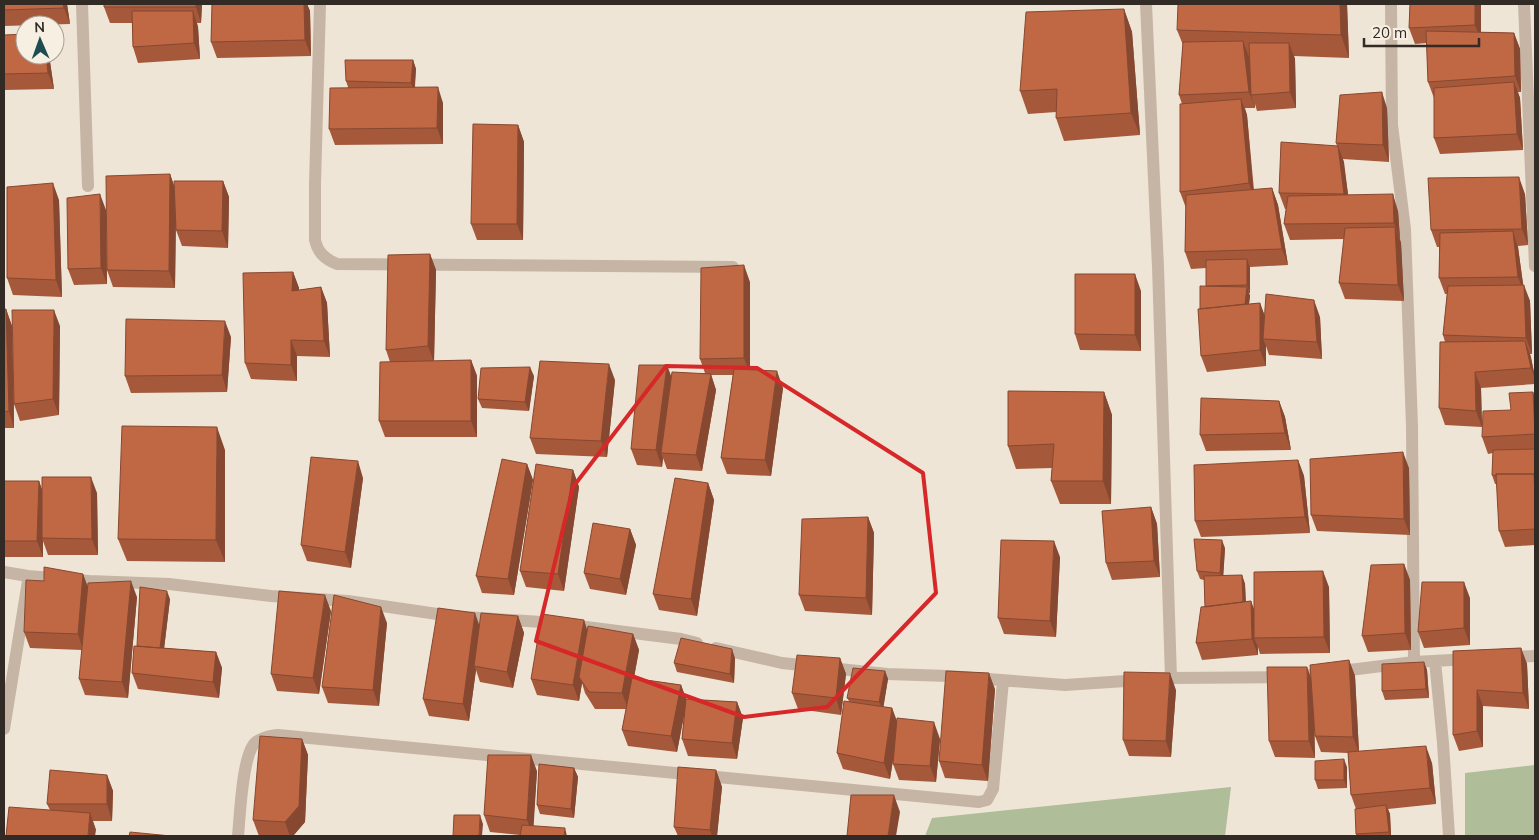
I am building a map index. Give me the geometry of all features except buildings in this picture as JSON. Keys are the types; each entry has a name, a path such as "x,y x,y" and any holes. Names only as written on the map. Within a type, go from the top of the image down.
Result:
{"street":[{"path":"82,4 88,186"},
{"path":"320,4 314,240 317,248 328,261 337,264 733,267"},
{"path":"1146,4 1158,287 1171,678"},
{"path":"1391,4 1392,125 1406,248 1412,426 1414,662"},
{"path":"1524,4 1535,266"},
{"path":"4,572 88,581 168,584 271,596 348,601 451,616 571,625 681,639 782,664 887,674 948,676 1065,685 1171,678 1293,677 1414,662 1535,656"},
{"path":"4,729 28,576"},
{"path":"1436,661 1449,836"},
{"path":"238,836 245,767 249,754 255,743 266,737 278,735 979,802 987,800 993,789 1003,681"}],"highlighted area":[{"path":"666,366 757,368 923,473 936,593 827,707 744,717 536,641 573,487"}],"green space":[{"path":"1535,765 1535,836 1465,836 1465,773"},
{"path":"1231,787 1225,836 925,836 932,818"}]}
